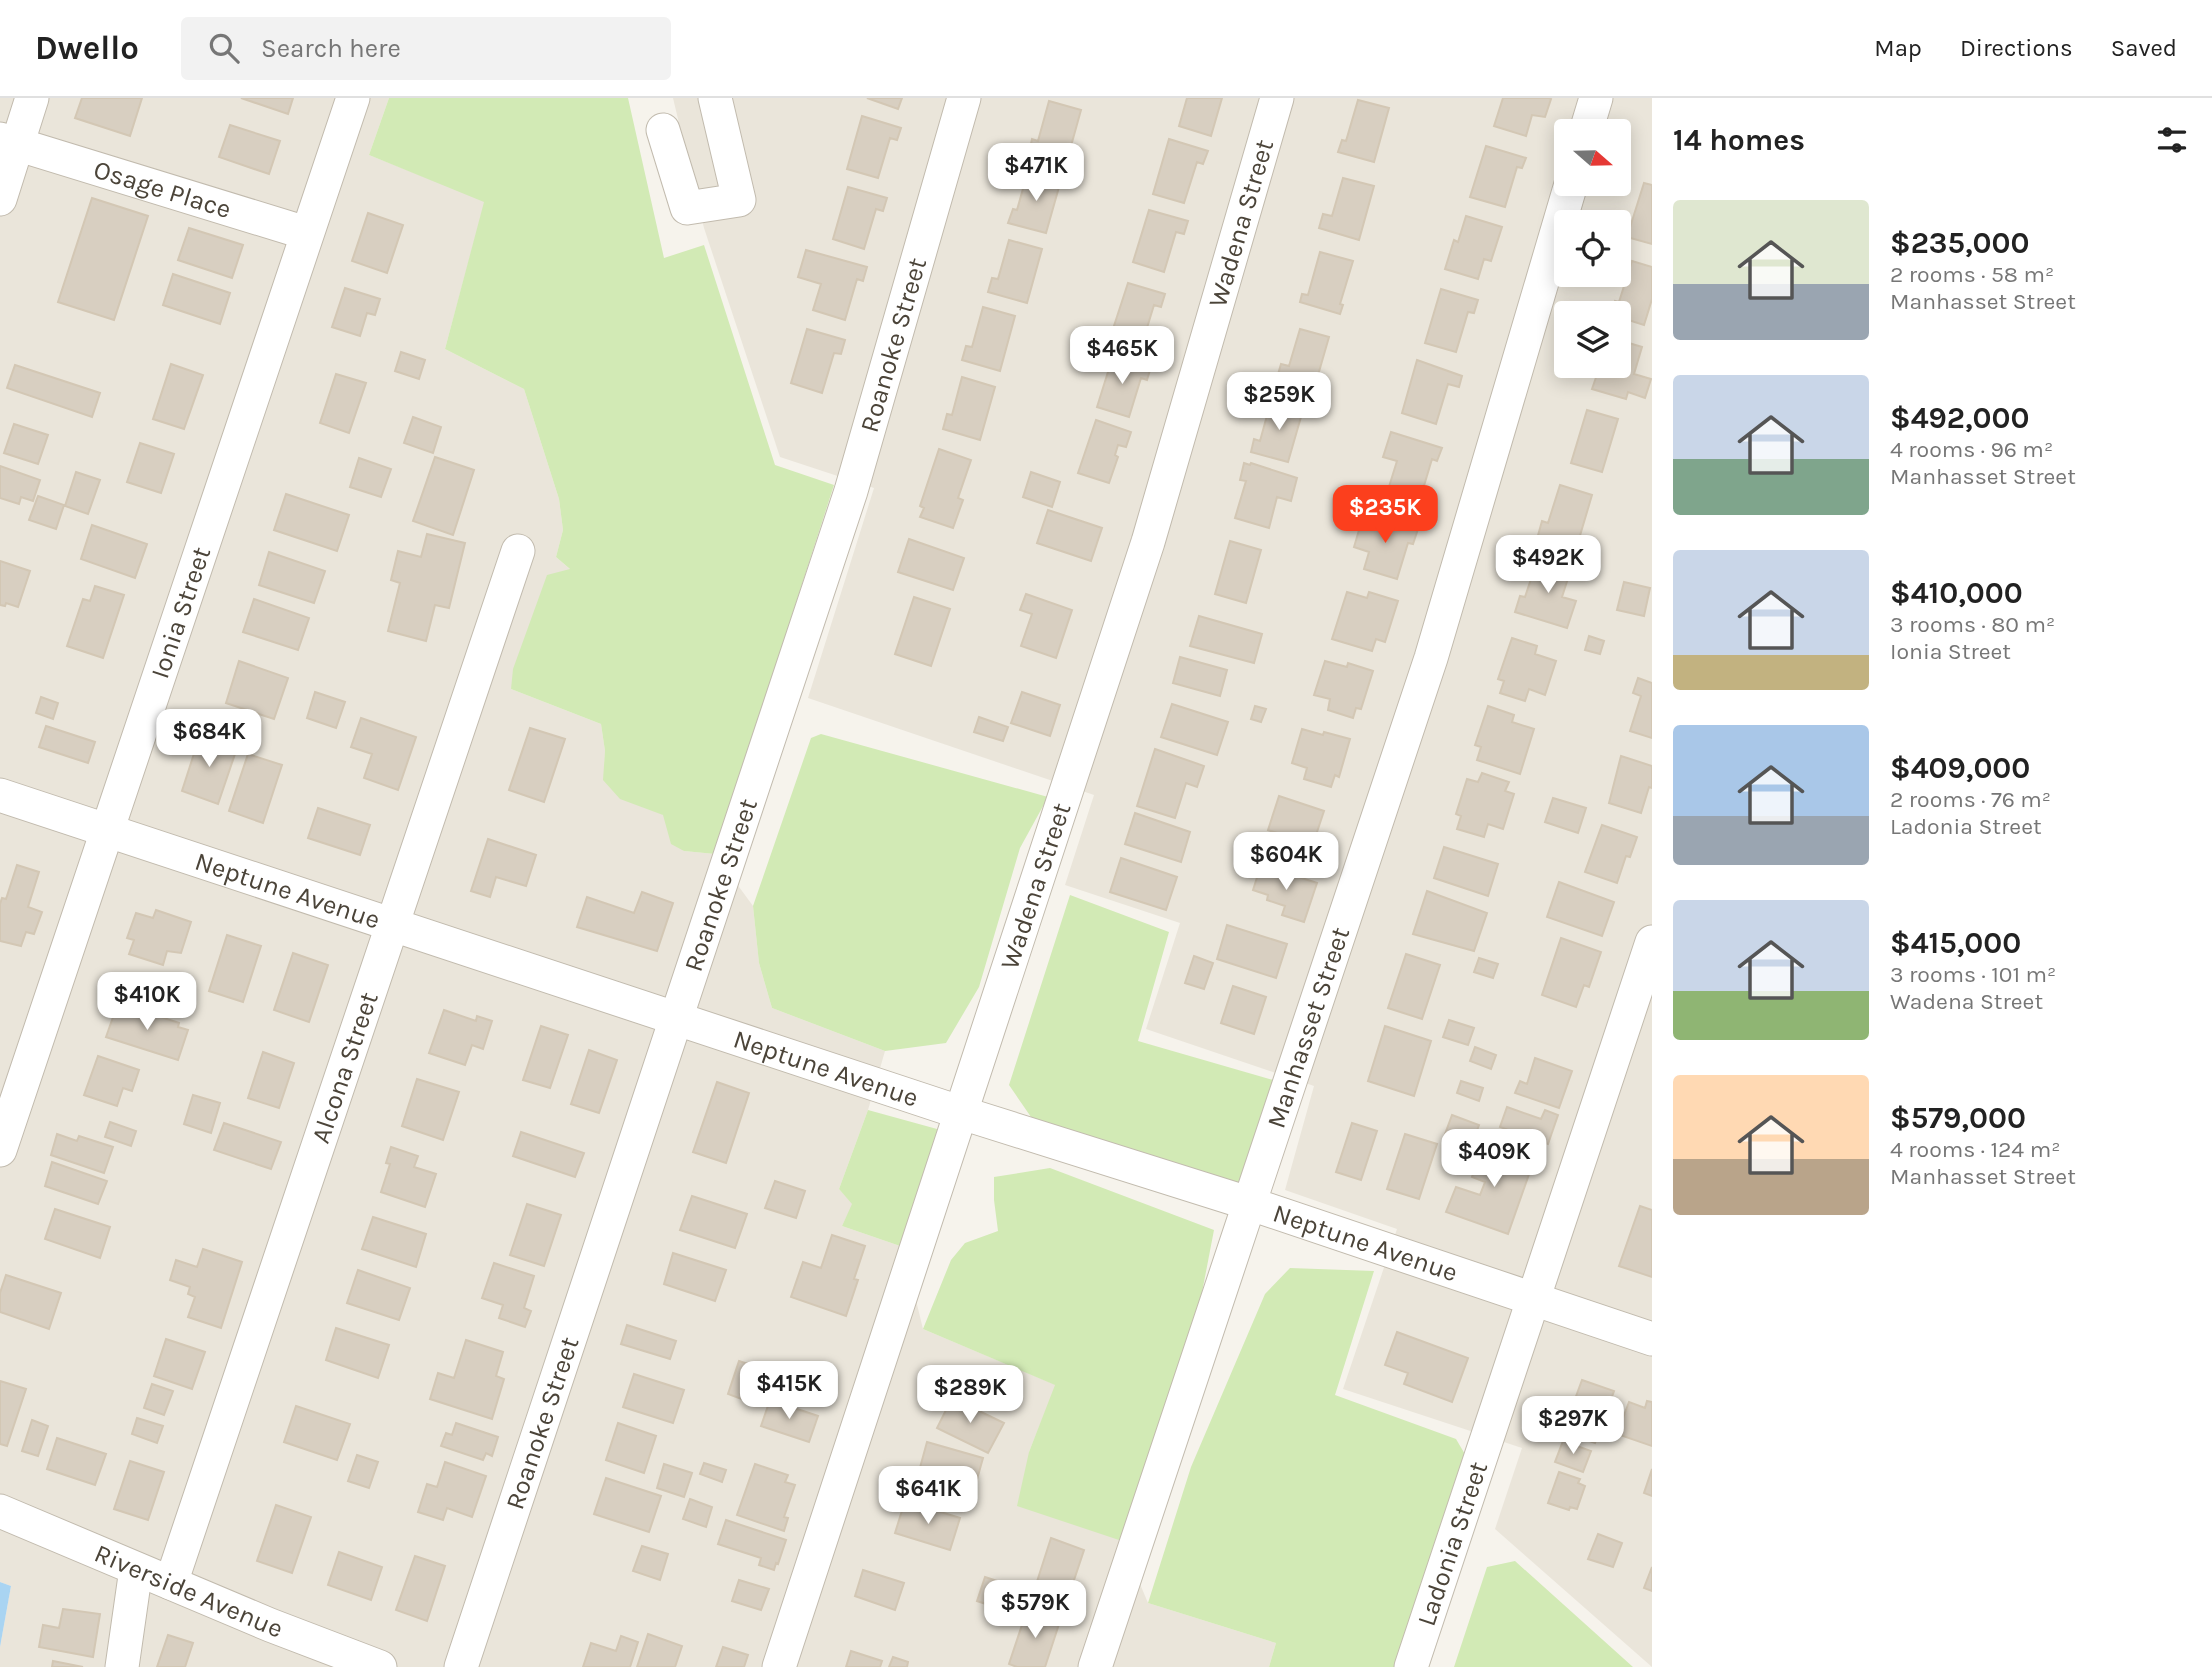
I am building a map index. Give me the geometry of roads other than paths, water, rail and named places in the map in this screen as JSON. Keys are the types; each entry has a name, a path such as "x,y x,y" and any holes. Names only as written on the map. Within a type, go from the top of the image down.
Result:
{"street":[{"path":"0,199 9,142 33,98"},
{"name":"Ionia Street","path":"0,1150 352,98"},
{"path":"663,130 687,208 739,200 715,98"},
{"name":"Roanoke Street","path":"461,1667 852,491 964,98"},
{"name":"Wadena Street","path":"779,1667 1148,542 1277,98"},
{"path":"1590,119 1596,98"},
{"name":"Osage Place","path":"9,142 306,233"},
{"name":"Manhasset Street","path":"1095,1667 1431,658 1566,196"},
{"name":"Alcona Street","path":"171,1583 519,551"},
{"name":"Neptune Avenue","path":"0,794 962,1112 1251,1204 1652,1339"},
{"name":"Ladonia Street","path":"1411,1667 1652,942"},
{"name":"Riverside Avenue","path":"0,1511 270,1625 380,1667"},
{"path":"122,1667 136,1569"}],"water":[{"path":"0,1582 11,1586 0,1647"}]}
